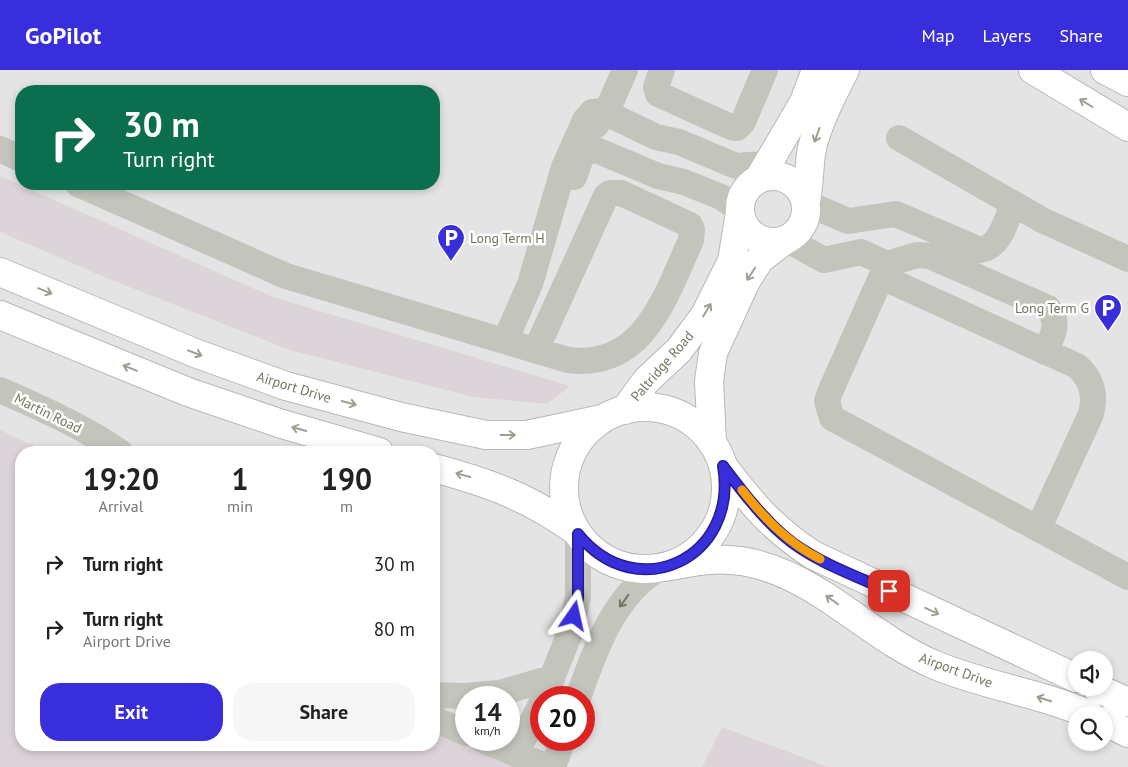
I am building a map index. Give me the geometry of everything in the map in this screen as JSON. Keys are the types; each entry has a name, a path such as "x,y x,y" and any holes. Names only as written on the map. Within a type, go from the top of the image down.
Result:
{"main road":[{"path":"816,70 804,102 774,154 758,179 744,192 740,211 742,222 756,237 775,242 786,240 800,228 805,220 811,152 835,90 845,70"},
{"path":"1033,70 1128,127"},
{"path":"1105,70 1128,82"},
{"path":"758,179 778,175 787,178 802,192 806,202"},
{"name":"Paltridge Road","path":"614,414 646,380 679,350 705,315 732,261 740,211"},
{"name":"Paltridge Road","path":"718,455 709,381 713,353 746,281 760,259 778,248 786,240"},
{"name":"Airport Drive","path":"0,272 195,353 277,383 401,417 486,435 527,435 614,414"},
{"path":"0,315 188,392 282,424 358,446"},
{"path":"577,532 565,501 566,470 579,441 614,414 653,407 667,410 693,422 759,512 785,537 813,555 1068,674"},
{"path":"440,470 492,484 540,506 577,532 600,556 614,564 644,570 662,568 693,554 715,530 725,499 726,483 718,455"},
{"name":"Airport Drive","path":"662,568 708,560 732,560 752,562 782,572 809,585 897,645 935,665 1068,708"},
{"path":"1113,695 1128,702"},
{"path":"1113,726 1128,733"}],"lane":[{"path":"530,284 550,251 564,218 574,172 596,126 606,113 625,70"},
{"path":"662,70 656,87 658,94 733,128 740,126 743,122 765,70"},
{"path":"506,341 530,284 567,159 588,115 596,111 606,113 656,137 679,142 736,166 763,164 774,154"},
{"path":"656,137 675,154 701,166 728,177 758,179"},
{"path":"900,138 1008,214 1042,220 1128,259"},
{"path":"0,149 15,156"},
{"path":"585,149 598,150 658,176 684,182 721,197 740,211"},
{"path":"92,190 286,276 568,360 585,361 613,354 645,332 660,309 691,240 692,229 690,225 621,193 610,193 606,196 536,350"},
{"path":"806,202 848,221 896,214 975,249 987,249 993,246 1008,214"},
{"path":"848,221 861,252 884,270 1045,352 1077,366 1086,374 1091,383 1093,404 1038,529"},
{"path":"786,240 824,260 861,252"},
{"path":"1045,352 1055,322 1053,313 1048,308 930,256 917,255 884,270 827,402 832,418 1128,576"},
{"name":"Martin Road","path":"1,395 91,434 110,446"},
{"path":"549,686 569,635 578,598 577,532"},
{"path":"583,686 602,635 620,607 634,588 662,568"},
{"path":"440,694 464,696 530,690"},
{"path":"440,722 455,728"},
{"path":"516,754 530,726"},
{"path":"509,751 548,767"},
{"path":"553,767 559,751"}],"shaded area":[{"path":"0,70 1128,70 1128,767 0,767"},
{"path":"0,176 15,183 15,190 32,190 273,297 570,386 547,404 473,397 290,350 104,277 0,232"},
{"path":"0,430 34,446 15,446 15,751 440,751 440,733 455,739 455,751 483,751 523,767 0,767"},
{"path":"722,727 829,767 702,767"}],"slow traffic":[{"path":"742,490 759,512 785,537 820,559"}],"place":[{"name":"Long Term H","path":"451,262"},
{"name":"Long Term G","path":"1108,332"}],"route":[{"path":"574,616 578,598 578,534 600,556 614,564 628,568 644,570 664,568 679,562 693,554 705,543 715,530 722,515 726,483 723,466 759,512 785,537 813,555 889,591"}]}
